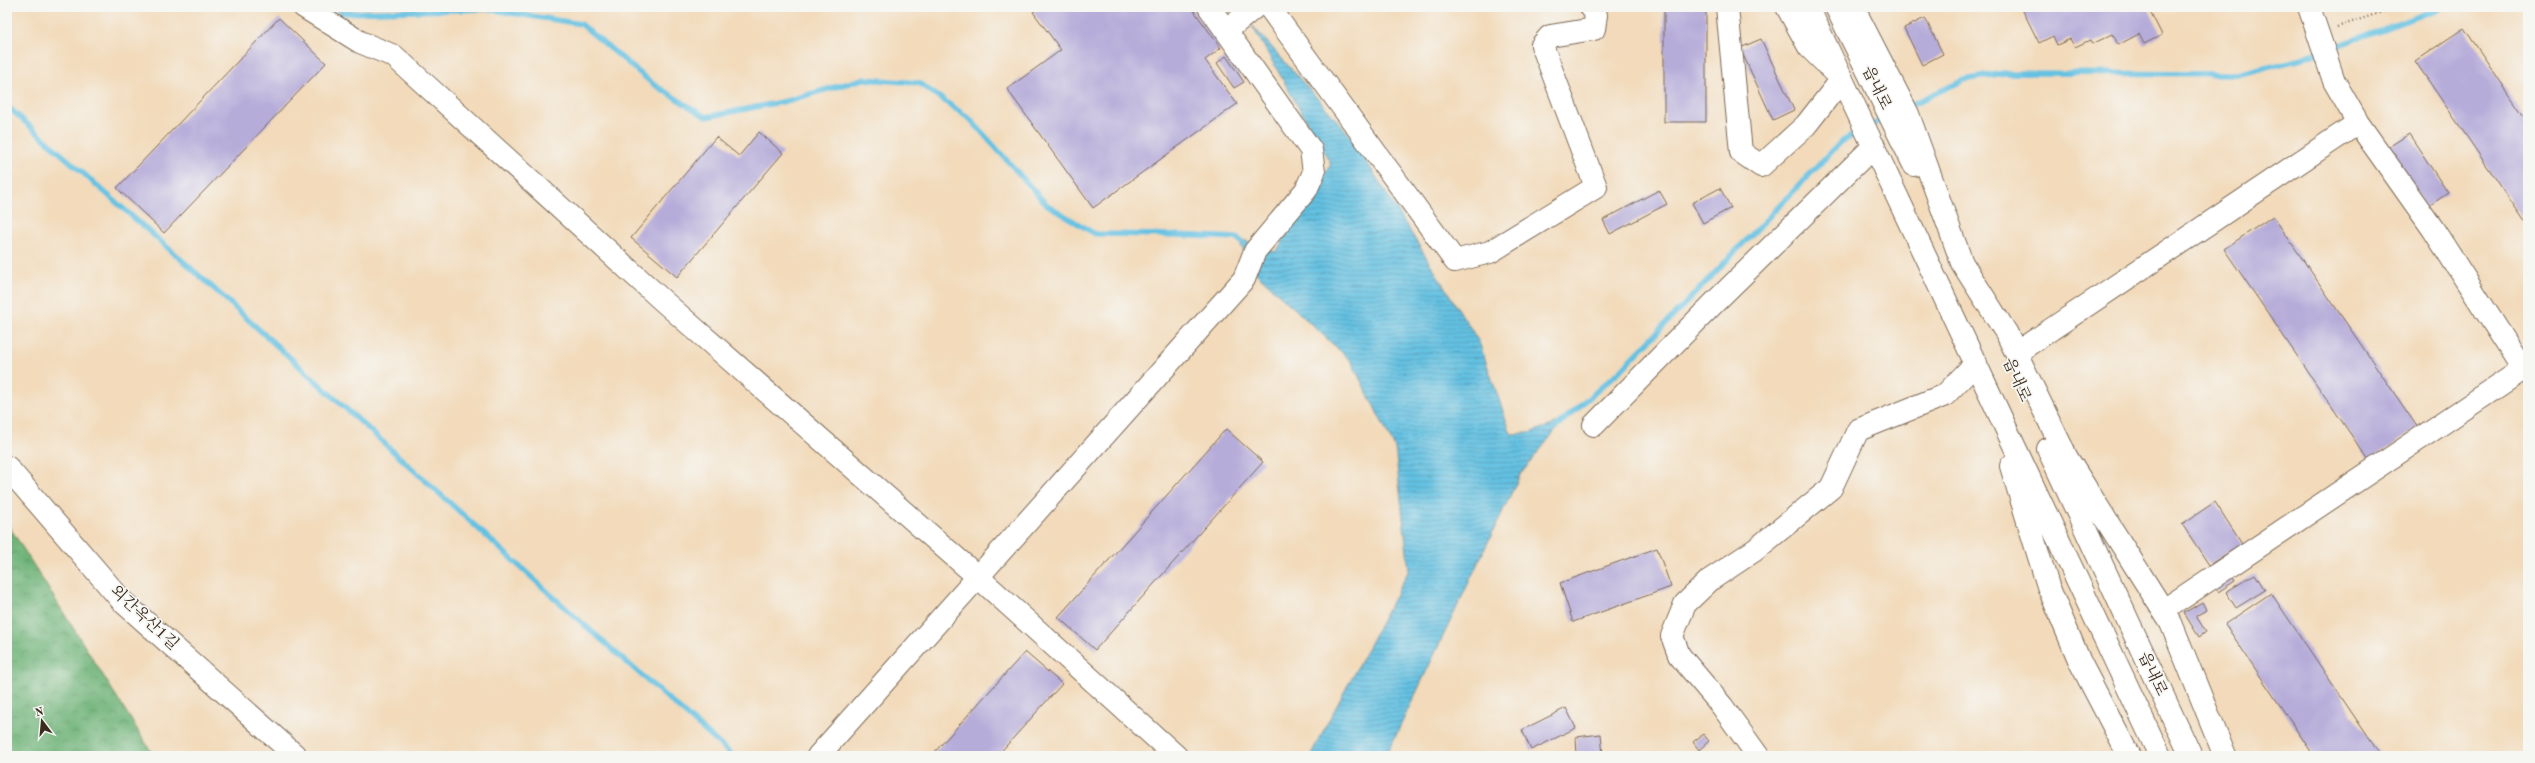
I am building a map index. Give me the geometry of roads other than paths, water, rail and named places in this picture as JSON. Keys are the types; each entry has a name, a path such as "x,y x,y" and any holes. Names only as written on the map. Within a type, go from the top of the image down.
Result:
{"street":[{"path":"304,7 360,42 394,56 662,300 978,577 1176,756"},
{"path":"818,756 1244,279 1255,251 1306,190 1314,172 1311,150 1209,7"},
{"path":"1226,31 1255,7"},
{"path":"1269,7 1455,261 1490,252 1596,187 1542,45 1550,36 1594,29 1596,15 1591,7"},
{"path":"1727,7 1741,152 1762,166 1806,124 1842,79 1809,47 1787,7"},
{"name":"읍내로","path":"1808,7 2160,756"},
{"name":"읍내로","path":"1836,7 1962,263 2191,756"},
{"path":"1853,7 1904,105 1962,263 2007,334 2067,458 2171,623 2225,756"},
{"path":"2164,610 2526,368 2433,228 2358,123 2334,81 2328,67 2309,7"},
{"path":"2016,353 2358,123"},
{"path":"1594,425 1872,143"},
{"path":"1976,363 1975,390 2012,469 2026,510 2033,543 2050,593 2080,662 2129,756"},
{"path":"1758,756 1722,706 1679,655 1672,636 1685,604 1710,580 1755,550 1830,488 1858,430 1945,395 1976,363"},
{"name":"외간옥산1길","path":"7,467 123,602 296,756"}],"water":[{"path":"1251,24 1350,135 1479,342 1511,434 1529,433 1563,421 1520,475 1386,756 1310,756 1409,570 1395,448 1351,361 1256,273 1237,238 1276,252 1331,164"}],"waterway":[{"path":"337,7 343,13 487,9 581,24 653,84 706,117 786,101 863,79 919,83 970,119 1046,204 1095,234 1174,235 1237,238 1243,243"},
{"path":"2328,49 2444,7"},
{"path":"1908,106 1964,80 2004,73 2240,74 2302,59 2320,52"},
{"path":"7,106 210,285 571,613 733,756"},
{"path":"1869,127 1886,117"},
{"path":"1557,426 1623,368 1841,142 1861,131"}]}
